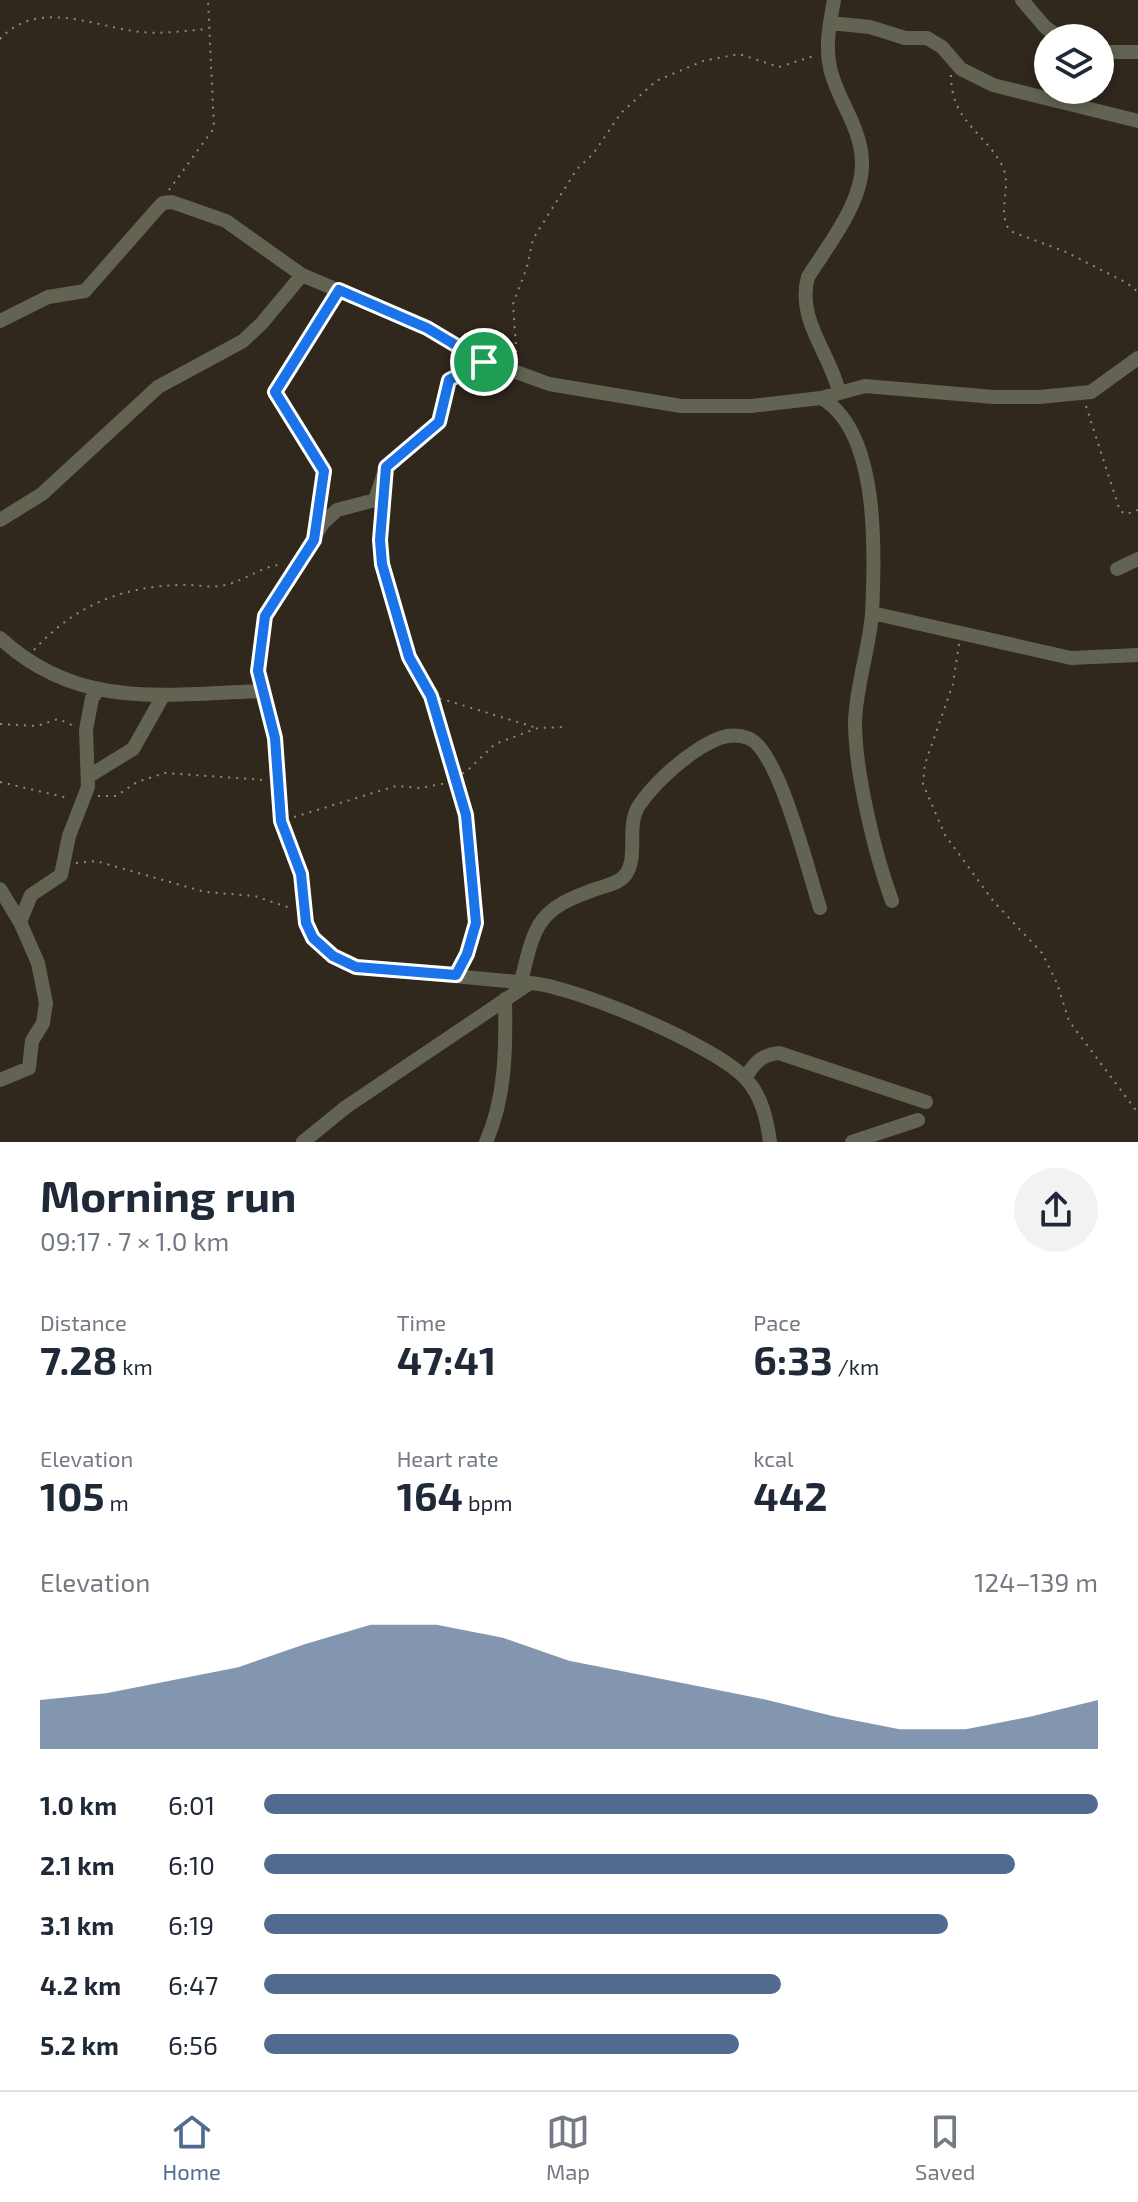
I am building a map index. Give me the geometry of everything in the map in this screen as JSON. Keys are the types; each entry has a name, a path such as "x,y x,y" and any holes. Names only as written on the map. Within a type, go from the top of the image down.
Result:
{"street":[{"path":"834,0 827,51 830,70 858,138 863,161 855,195 808,277 804,292 806,315 831,364 839,392"},
{"path":"1022,0 1042,24"},
{"path":"830,23 861,25 905,38 927,38 942,47 953,62 993,85 1138,121"},
{"path":"1114,52 1138,52"},
{"path":"0,321 48,297 85,291 163,203 172,202 226,221 302,275 427,328 484,362 581,392 669,405 751,406 887,386 994,397 1082,394 1098,389 1138,358"},
{"path":"0,520 42,494 158,387 243,341 302,275"},
{"path":"484,362 449,380 439,422 386,467 375,500 331,514 265,616 258,671 275,738 281,821 301,874 304,913 313,938 333,956 356,967 545,984 625,1011 745,1078 758,1096 770,1142"},
{"path":"821,398 834,405 853,436 870,495 872,613 855,719 856,751 878,864 892,901"},
{"path":"1117,569 1138,559"},
{"path":"872,613 1071,658 1138,655"},
{"path":"0,638 40,671 98,690 163,696 263,691"},
{"path":"20,922 31,895 59,878 64,868 69,836 84,799 89,776 86,730 92,698 98,690"},
{"path":"89,776 133,749 163,696"},
{"path":"303,1142 359,1098 526,983 534,928 543,917 585,893 621,879 628,872 633,821 638,806 690,755 721,736 749,738 780,777 820,908"},
{"path":"0,889 20,922 38,963 46,1012 32,1041 29,1068 0,1080"},
{"path":"486,1142 499,1106 506,1046 505,999"},
{"path":"745,1078 755,1061 766,1054 779,1053 926,1102"},
{"path":"852,1142 918,1120"}],"path":[{"path":"163,203 171,185 213,134 208,0"},
{"path":"0,39 16,22 54,16 93,21 134,32 207,29"},
{"path":"520,372 513,304 527,267 533,239 577,169 593,154 621,113 656,81 703,61 739,54 779,67 827,51"},
{"path":"953,62 951,80 956,104 1005,173 1004,217 1010,231 1066,252 1127,283 1138,292"},
{"path":"315,517 322,493 322,465 275,392 339,290"},
{"path":"1082,394 1120,511 1126,514 1138,510"},
{"path":"383,510 380,551 391,602 409,657 431,696 466,815 476,923 467,954 456,975"},
{"path":"25,660 67,618 100,598 155,586 220,586 263,567 300,562"},
{"path":"961,635 953,684 925,764 923,784 945,835 994,902 1042,953 1057,983 1069,1021 1138,1113"},
{"path":"431,696 538,728"},
{"path":"0,724 37,726 58,719 86,730"},
{"path":"281,821 358,795 396,786 429,787 457,779 495,744 538,728 565,727"},
{"path":"0,782 84,799 116,796 137,782 165,773 227,780 277,780"},
{"path":"64,868 81,860 96,861 205,892 255,896 304,913"}],"route":[{"path":"339,290 427,328 484,362 455,374 449,380 439,422 386,467 380,540 391,602 409,657 431,696 446,752 457,779 466,815 476,923 467,954 456,975 356,967 333,956 313,938 306,923 301,874 281,821 275,738 258,671 265,616 314,540 315,517 324,480 320,459 284,408 275,389 304,349 339,290"}]}
